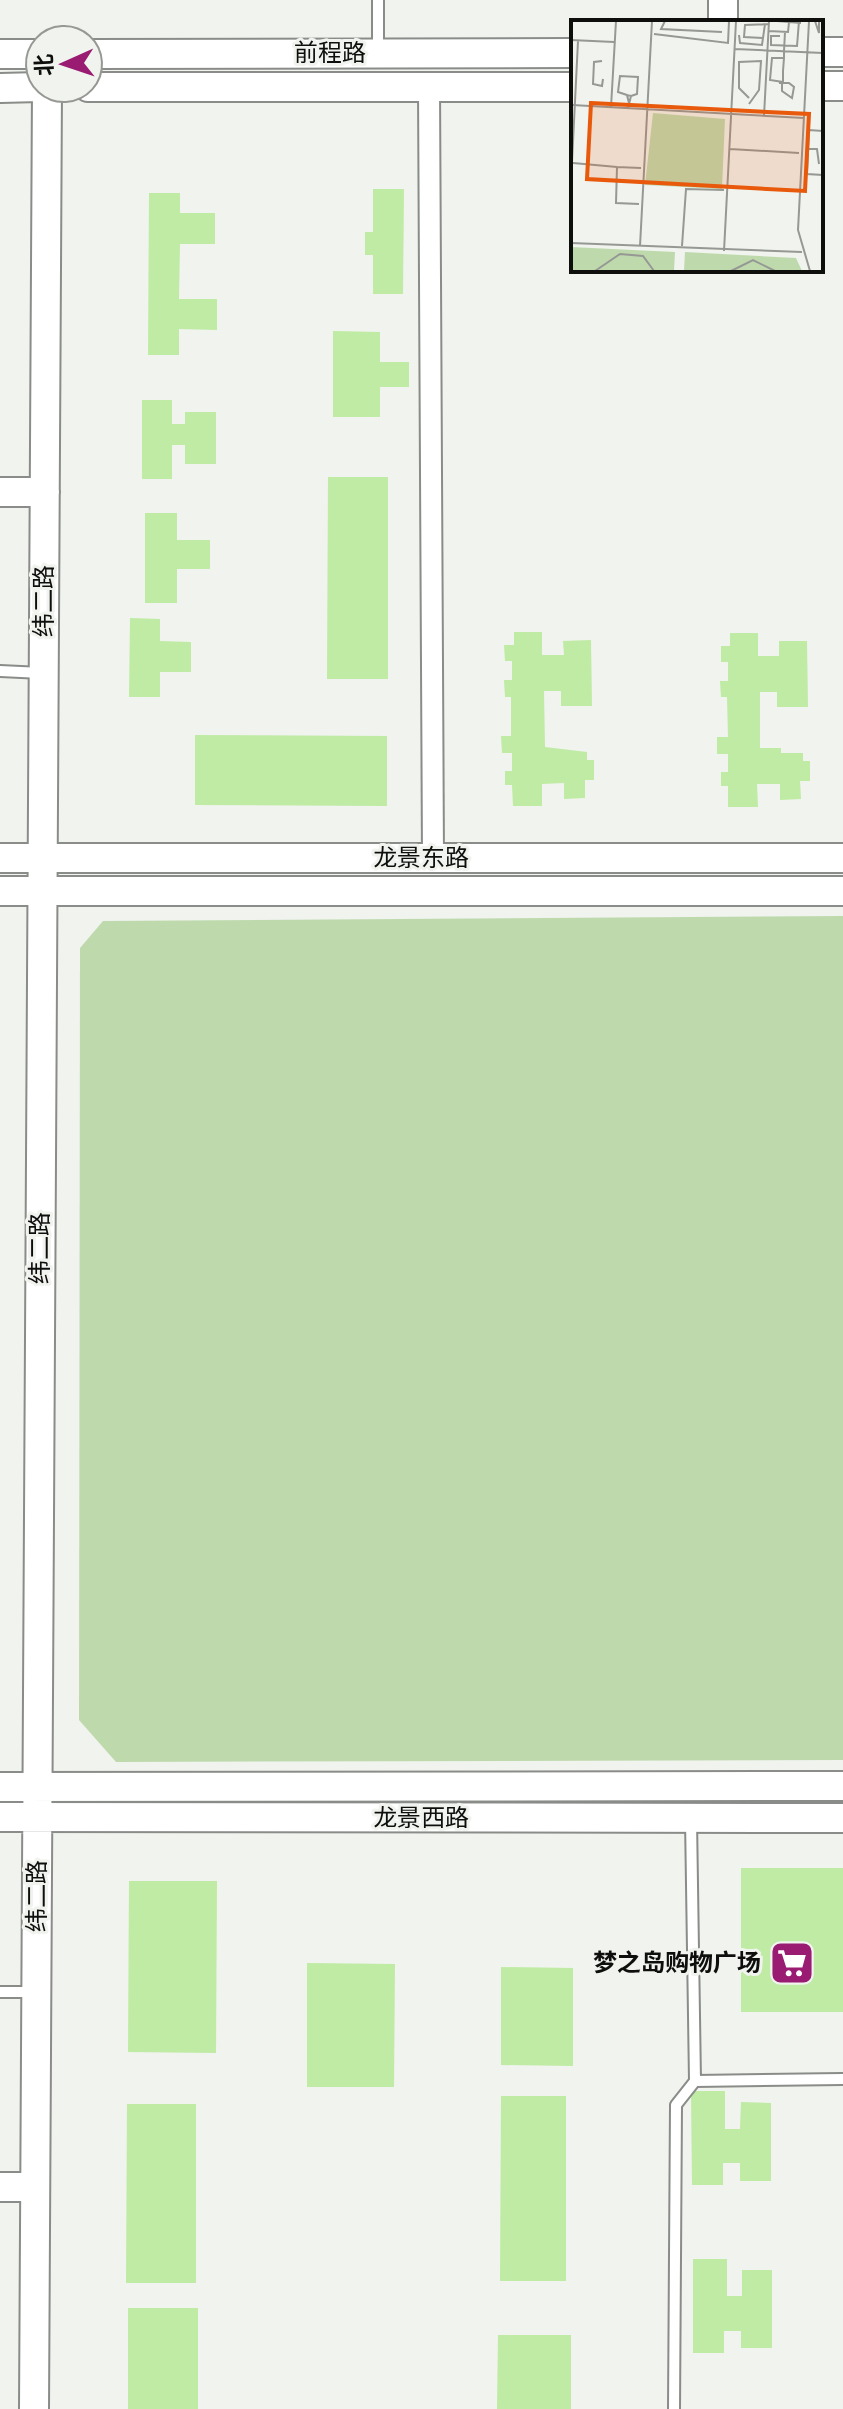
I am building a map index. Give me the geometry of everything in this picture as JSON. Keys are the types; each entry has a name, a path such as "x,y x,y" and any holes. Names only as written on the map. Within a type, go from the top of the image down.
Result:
{"main road":[{"name":"前程路","path":"104,54 571,53"},
{"path":"0,54 24,54"},
{"path":"0,88 24,87"},
{"name":"前程路","path":"104,87 571,87"},
{"name":"纬二路","path":"34,2409 47,104"},
{"path":"0,492 45,492"},
{"name":"龙景东路","path":"0,858 843,858"},
{"name":"龙景东路","path":"0,891 843,891"},
{"name":"龙景西路","path":"0,1787 843,1786"},
{"name":"龙景西路","path":"0,1817 843,1818"},
{"path":"0,2187 35,2187"}],"street":[{"path":"429,87 433,858"}],"lane":[{"path":"378,0 378,53"},
{"path":"0,671 44,673"},
{"path":"674,2409 676,2105 695,2081 691,1818"},
{"path":"0,1992 36,1992"},
{"path":"695,2081 843,2079"}],"green space":[{"path":"843,916 843,1760 116,1762 79,1720 80,948 103,921"}],"building":[{"path":"373,189 404,189 403,294 373,294 373,255 365,255 365,232 373,232"},
{"path":"149,193 180,193 180,213 215,213 215,244 180,244 179,299 217,299 217,330 179,329 179,355 148,355"},
{"path":"333,331 380,332 380,362 409,362 409,387 380,387 380,417 333,417"},
{"path":"142,400 172,400 172,424 185,424 185,412 216,412 216,464 185,464 185,445 172,445 172,479 142,479"},
{"path":"328,477 388,477 388,679 327,679"},
{"path":"145,513 177,513 177,540 210,540 210,569 177,569 177,603 145,603"},
{"path":"130,618 160,619 160,641 191,642 191,672 160,672 160,697 129,697"},
{"path":"514,632 542,632 542,655 564,655 563,641 591,640 592,706 561,706 561,691 544,691 545,747 587,752 587,760 594,760 594,780 585,780 585,798 564,799 564,783 542,784 542,806 513,806 512,785 505,785 505,771 512,771 512,753 502,753 501,736 511,736 511,697 505,697 504,680 512,680 512,661 505,661 504,645 514,645"},
{"path":"730,633 758,633 758,656 779,656 779,641 807,641 808,707 777,707 777,692 760,692 760,748 781,748 781,753 803,753 803,761 810,761 810,781 800,781 801,799 780,800 780,784 757,784 758,807 728,807 728,786 721,786 721,772 728,772 728,754 717,754 717,737 728,737 727,697 721,697 720,681 728,681 728,662 721,662 721,646 730,646"},
{"path":"195,735 387,736 387,806 195,805"},
{"name":"梦之岛购物广场","path":"741,1868 843,1868 843,2012 741,2012"},
{"path":"129,1881 217,1881 216,2053 128,2052"},
{"path":"307,1963 395,1964 394,2087 307,2087"},
{"path":"501,1967 573,1968 573,2066 501,2065"},
{"path":"691,2091 725,2091 725,2129 740,2129 741,2102 771,2103 771,2181 740,2181 740,2163 723,2163 723,2185 692,2185"},
{"path":"501,2096 566,2096 566,2281 500,2281"},
{"path":"127,2104 196,2104 196,2283 126,2283"},
{"path":"693,2259 727,2259 727,2296 742,2296 742,2270 772,2270 772,2348 741,2348 741,2331 724,2331 724,2353 693,2353"},
{"path":"128,2308 198,2308 198,2409 128,2409"},
{"path":"498,2335 571,2335 571,2409 497,2409"}],"place":[{"name":"梦之岛购物广场","path":"792,1963"}]}
